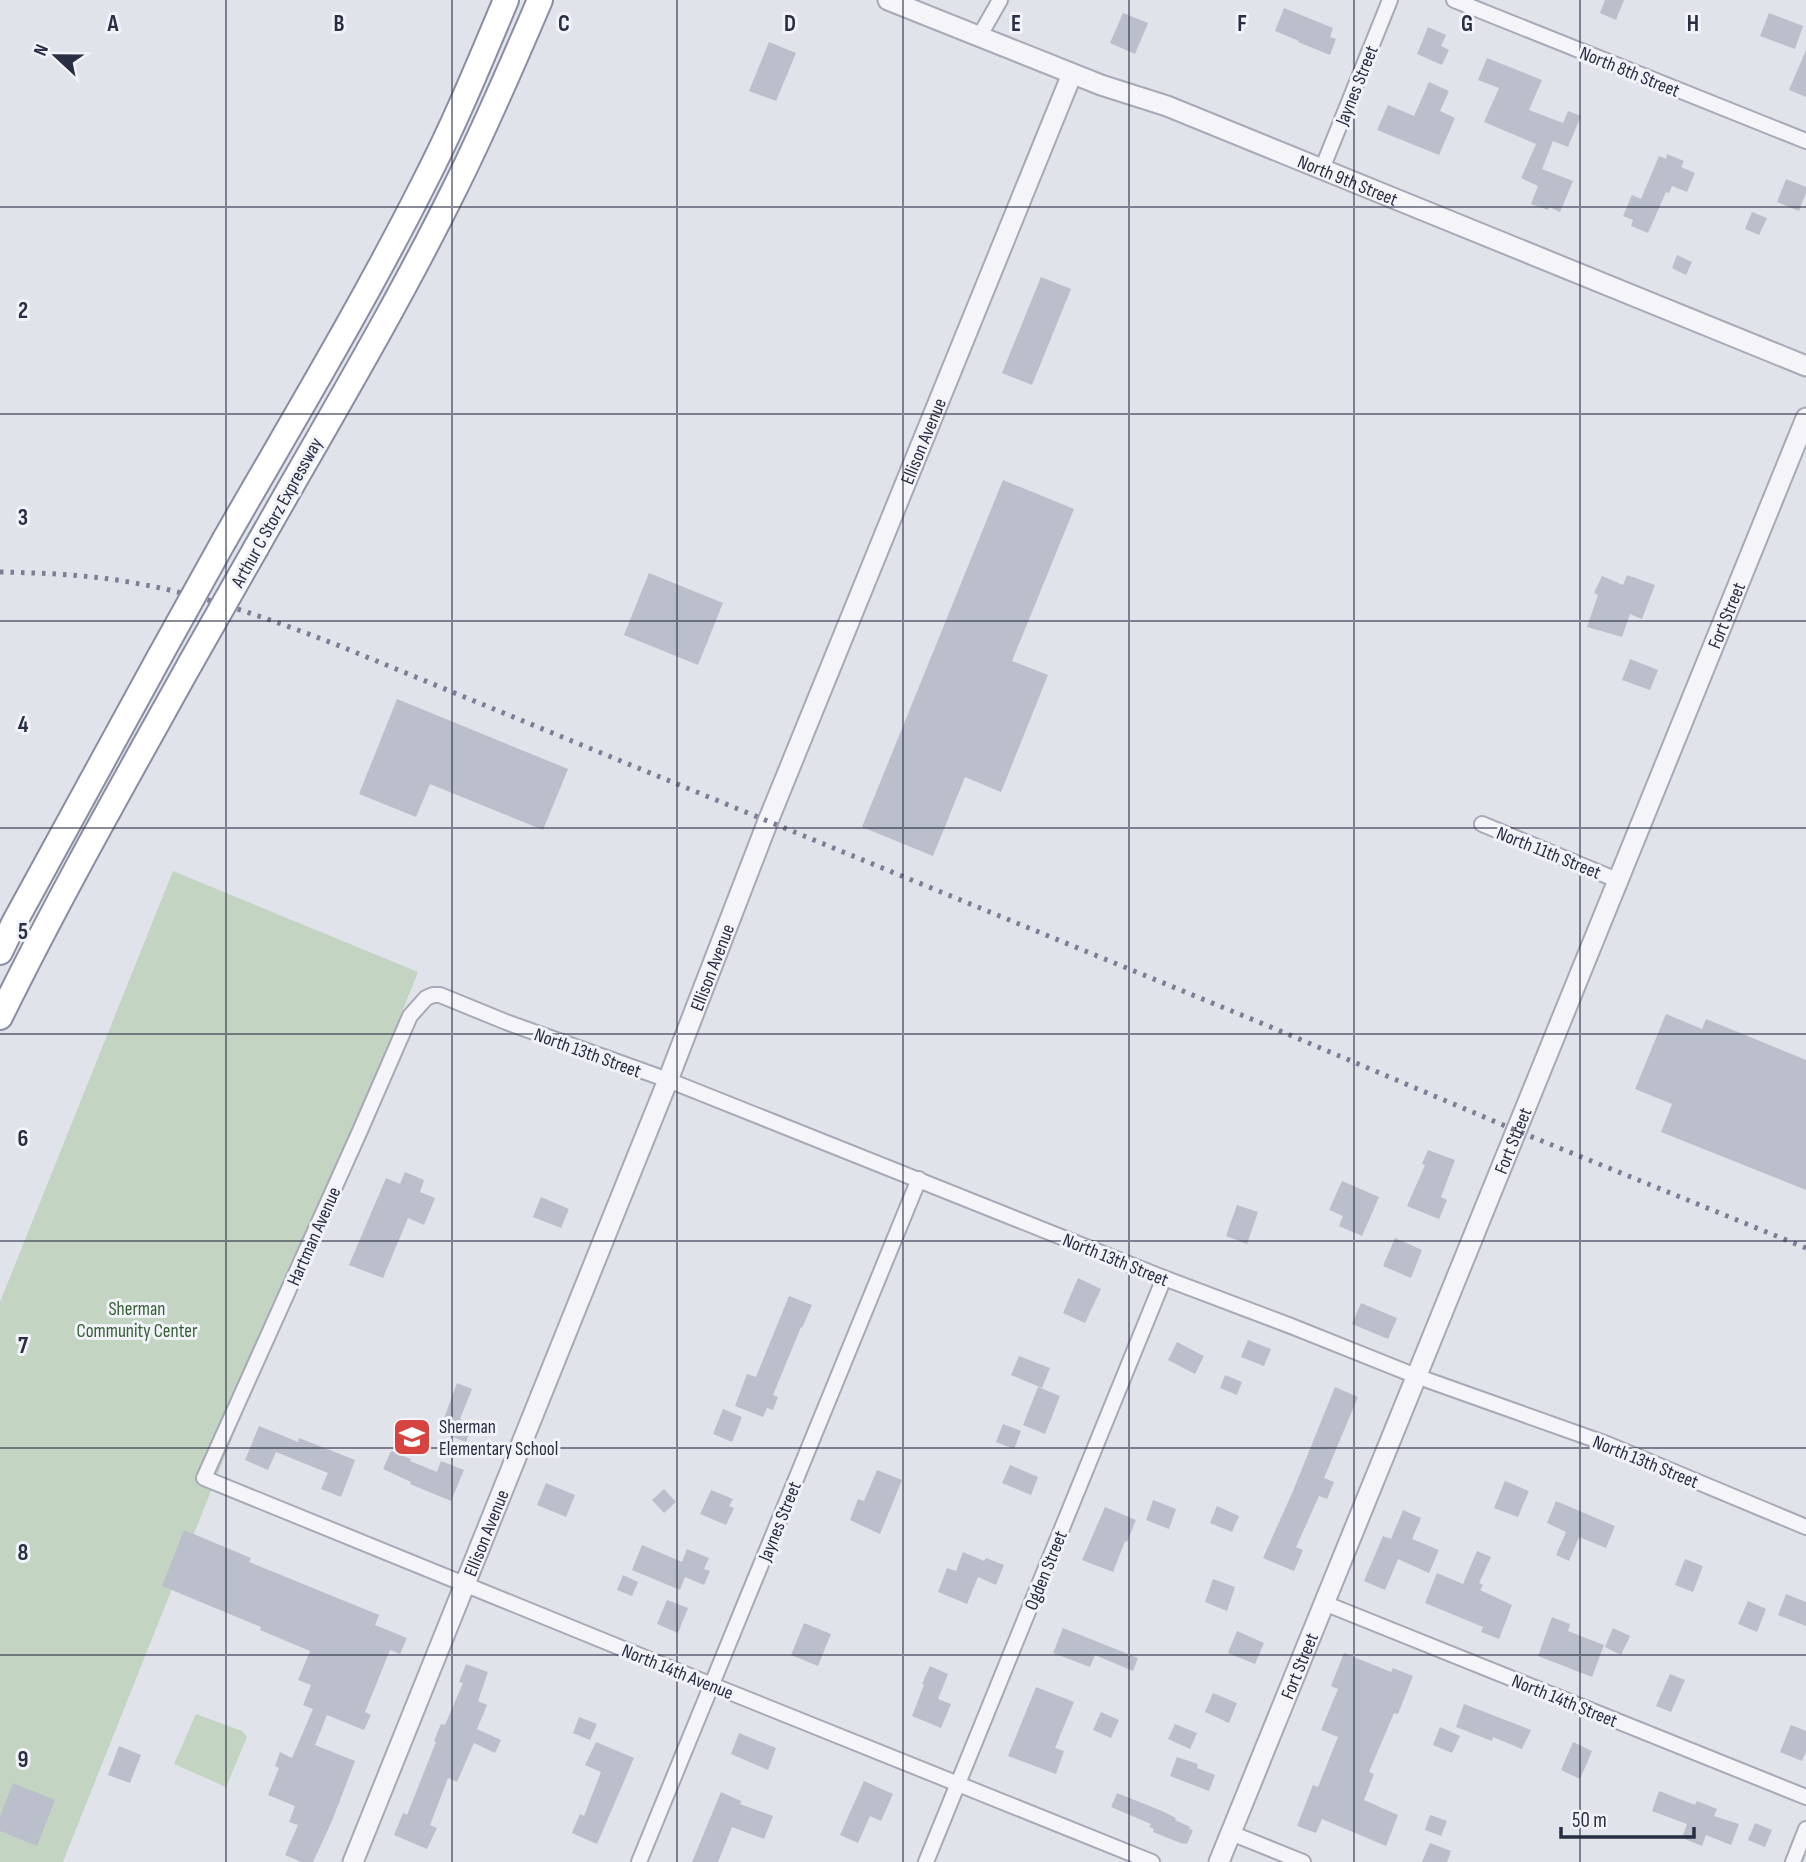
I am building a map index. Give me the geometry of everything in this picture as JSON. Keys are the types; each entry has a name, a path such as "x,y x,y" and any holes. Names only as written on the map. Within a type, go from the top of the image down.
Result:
{"highway":[{"name":"Arthur C Storz Expressway","path":"0,952 225,539 366,294 454,122 506,0"},
{"name":"Arthur C Storz Expressway","path":"0,1017 92,838 391,309 446,206 499,95 540,0"}],"street":[{"name":"North 9th Street","path":"888,0 1072,74 1167,106 1806,366"},
{"path":"979,37 1000,0"},
{"name":"Jaynes Street","path":"1322,169 1390,0"},
{"name":"North 8th Street","path":"1454,0 1806,141"},
{"name":"Ellison Avenue","path":"353,1862 668,1080 768,821 1072,74"},
{"name":"Fort Street","path":"1219,1862 1806,418"},
{"name":"North 11th Street","path":"1482,824 1617,880"},
{"name":"North 13th Street","path":"426,998 440,995 506,1022 668,1080 1416,1376 1607,1444 1806,1527"},
{"name":"Hartman Avenue","path":"204,1478 410,1016 426,998"},
{"name":"Jaynes Street","path":"639,1862 919,1179"},
{"name":"Ogden Street","path":"926,1862 1164,1278"},
{"name":"North 14th Avenue","path":"204,1478 1152,1862"},
{"name":"North 14th Street","path":"1324,1603 1806,1797"},
{"path":"1793,1862 1806,1829"},
{"path":"1231,1833 1303,1862"}],"green space":[{"name":"Sherman Community Center","path":"173,871 418,972 63,1862 0,1862 0,1302"},
{"path":"196,1714 242,1731 247,1737 226,1787 174,1764"}],"building":[{"path":"1605,0 1624,0 1616,20 1600,13"},
{"path":"1284,8 1333,28 1330,37 1336,39 1330,55 1275,31"},
{"path":"1123,13 1148,23 1135,54 1110,43"},
{"path":"1769,13 1803,26 1795,49 1760,36"},
{"path":"1428,27 1446,35 1441,46 1449,50 1442,65 1417,54"},
{"path":"769,42 796,53 776,101 749,91"},
{"path":"1806,50 1806,97 1789,90"},
{"path":"1487,58 1542,80 1529,110 1563,123 1568,111 1581,116 1568,147 1553,141 1542,169 1573,181 1560,212 1531,204 1538,186 1521,178 1536,144 1484,122 1499,88 1478,80"},
{"path":"1429,82 1449,91 1440,111 1455,118 1439,155 1377,130 1388,105 1414,116"},
{"path":"1667,154 1684,161 1681,167 1695,173 1687,192 1672,186 1669,193 1666,192 1648,233 1631,226 1633,220 1623,216 1632,195 1641,199 1659,156 1666,159"},
{"path":"1786,179 1806,187 1799,211 1777,202"},
{"path":"1752,212 1767,218 1759,235 1745,229"},
{"path":"1677,255 1692,262 1686,275 1672,268"},
{"path":"1041,277 1071,289 1032,385 1002,373"},
{"path":"1003,480 1074,509 1012,661 1048,675 1001,792 965,777 933,856 862,827"},
{"path":"649,573 723,603 698,665 624,635"},
{"path":"1627,575 1655,585 1642,619 1630,614 1622,637 1587,627 1598,595 1594,593 1602,576 1623,585"},
{"path":"1630,659 1658,670 1650,690 1622,680"},
{"path":"397,699 568,769 543,830 430,784 416,817 359,794"},
{"path":"1666,1014 1702,1029 1706,1019 1806,1060 1806,1190 1661,1132 1672,1104 1635,1089"},
{"path":"1428,1150 1455,1160 1441,1197 1447,1200 1439,1219 1407,1206 1425,1165 1422,1164"},
{"path":"405,1172 424,1180 420,1192 435,1198 424,1225 408,1218 383,1278 349,1265 386,1178 400,1184"},
{"path":"1342,1181 1379,1197 1362,1236 1339,1226 1343,1216 1329,1210"},
{"path":"541,1197 569,1209 561,1228 533,1217"},
{"path":"1237,1205 1258,1212 1247,1244 1226,1236"},
{"path":"1395,1238 1422,1250 1411,1278 1383,1266"},
{"path":"1078,1278 1101,1289 1085,1323 1063,1313"},
{"path":"789,1296 812,1305 773,1395 778,1397 773,1410 767,1408 763,1417 735,1406 747,1374 756,1377"},
{"path":"1361,1303 1397,1318 1388,1339 1352,1324"},
{"path":"1248,1340 1271,1349 1264,1366 1241,1357"},
{"path":"1177,1342 1204,1356 1195,1374 1168,1360"},
{"path":"1019,1356 1050,1368 1042,1388 1011,1375"},
{"path":"1225,1375 1242,1382 1237,1395 1220,1388"},
{"path":"457,1383 472,1389 460,1419 473,1424 466,1442 439,1432"},
{"path":"1038,1387 1060,1396 1045,1434 1023,1425"},
{"path":"1335,1387 1358,1397 1324,1478 1334,1482 1327,1499 1319,1496 1296,1547 1303,1550 1294,1571 1263,1558"},
{"path":"723,1409 742,1417 732,1442 713,1434"},
{"path":"1003,1424 1021,1431 1014,1449 996,1442"},
{"path":"259,1426 355,1460 341,1497 321,1489 328,1473 276,1452 268,1470 245,1460"},
{"path":"391,1451 437,1472 441,1461 464,1470 451,1501 383,1469"},
{"path":"1010,1465 1038,1477 1031,1495 1002,1483"},
{"path":"877,1470 902,1480 880,1534 850,1520 858,1499 864,1501"},
{"path":"1505,1481 1529,1491 1518,1517 1494,1508"},
{"path":"546,1483 575,1495 566,1517 537,1505"},
{"path":"664,1489 676,1502 664,1513 652,1500"},
{"path":"711,1490 733,1499 729,1506 734,1508 726,1525 700,1514"},
{"path":"1153,1500 1176,1509 1169,1529 1146,1520"},
{"path":"1556,1501 1615,1526 1606,1548 1579,1537 1569,1561 1556,1555 1566,1532 1547,1523"},
{"path":"1217,1506 1239,1516 1232,1532 1210,1523"},
{"path":"1105,1507 1136,1520 1113,1572 1082,1560"},
{"path":"1403,1510 1421,1518 1412,1539 1439,1550 1429,1573 1398,1559 1385,1590 1364,1581 1383,1536 1391,1539"},
{"path":"184,1530 251,1558 249,1562 379,1615 375,1625 407,1638 400,1654 390,1650 365,1712 371,1715 364,1730 327,1715 315,1745 355,1761 313,1862 301,1862 285,1855 298,1825 289,1822 295,1806 268,1795 279,1768 275,1766 280,1752 292,1758 313,1709 303,1705 311,1685 298,1680 310,1651 260,1630 261,1627 162,1586"},
{"path":"642,1545 682,1562 687,1549 709,1558 704,1569 710,1571 704,1585 685,1577 680,1590 632,1570"},
{"path":"1477,1551 1491,1557 1479,1583 1483,1585 1480,1590 1512,1605 1499,1639 1481,1632 1483,1627 1425,1603 1437,1573 1463,1584"},
{"path":"963,1552 984,1561 986,1558 1004,1565 996,1585 978,1577 967,1604 938,1592 947,1568 956,1571"},
{"path":"1685,1559 1703,1566 1693,1592 1675,1585"},
{"path":"623,1575 638,1582 632,1596 617,1590"},
{"path":"1213,1579 1235,1587 1227,1611 1205,1602"},
{"path":"1786,1594 1806,1602 1806,1626 1778,1615"},
{"path":"667,1600 688,1608 678,1633 657,1624"},
{"path":"1748,1601 1766,1609 1757,1632 1738,1624"},
{"path":"1552,1617 1570,1624 1568,1631 1604,1645 1592,1677 1538,1656"},
{"path":"804,1623 831,1634 818,1666 791,1655"},
{"path":"1063,1628 1138,1658 1133,1671 1095,1655 1090,1667 1053,1653"},
{"path":"1613,1628 1630,1636 1621,1655 1605,1647"},
{"path":"1237,1631 1264,1643 1255,1664 1228,1653"},
{"path":"1344,1653 1391,1672 1393,1668 1413,1676 1398,1714 1394,1713 1369,1772 1374,1774 1364,1800 1398,1815 1386,1846 1322,1819 1316,1833 1297,1826 1313,1785 1318,1787 1338,1737 1321,1730 1338,1689 1331,1686"},
{"path":"466,1664 488,1672 478,1701 487,1705 477,1729 501,1740 495,1753 474,1743 457,1782 448,1778 430,1825 437,1828 427,1849 394,1835 403,1813 407,1815 441,1724 445,1725 463,1683 459,1682"},
{"path":"930,1666 948,1674 938,1699 951,1704 941,1728 912,1716"},
{"path":"1670,1674 1685,1680 1671,1712 1656,1706"},
{"path":"1036,1687 1074,1702 1055,1748 1064,1751 1056,1774 1008,1756"},
{"path":"1213,1693 1237,1703 1229,1723 1205,1712"},
{"path":"1464,1704 1531,1730 1522,1749 1493,1737 1492,1741 1456,1727"},
{"path":"1101,1712 1119,1720 1111,1738 1093,1730"},
{"path":"579,1717 597,1724 590,1740 573,1733"},
{"path":"1175,1724 1197,1733 1190,1749 1168,1739"},
{"path":"1791,1725 1806,1731 1806,1752 1802,1761 1780,1752"},
{"path":"1440,1727 1460,1736 1452,1753 1433,1745"},
{"path":"739,1733 776,1748 768,1770 731,1754"},
{"path":"596,1742 634,1758 597,1844 572,1833 580,1814 584,1816 601,1772 585,1765"},
{"path":"1573,1742 1592,1751 1580,1779 1561,1770"},
{"path":"119,1746 141,1755 130,1783 108,1775"},
{"path":"1177,1757 1198,1764 1197,1768 1215,1775 1209,1791 1170,1776"},
{"path":"864,1781 893,1794 881,1821 870,1816 858,1843 840,1835"},
{"path":"13,1783 55,1800 37,1846 0,1831 0,1816"},
{"path":"1659,1791 1695,1805 1697,1801 1717,1809 1714,1816 1739,1824 1731,1845 1706,1835 1702,1846 1682,1838 1687,1824 1652,1811"},
{"path":"721,1792 741,1801 740,1804 773,1816 764,1839 732,1827 718,1862 692,1862"},
{"path":"1117,1793 1162,1811 1190,1827 1189,1829 1193,1830 1187,1844 1153,1832 1154,1829 1149,1827 1151,1824 1111,1807"},
{"path":"1430,1815 1447,1821 1441,1836 1425,1830"},
{"path":"1755,1823 1772,1830 1765,1847 1748,1840"},
{"path":"1430,1843 1451,1851 1447,1862 1422,1862"}],"railway":[{"path":"0,572 88,577 165,589 239,610 311,635 1806,1248"}],"place":[{"name":"Sherman Elementary School","path":"412,1437"}]}
